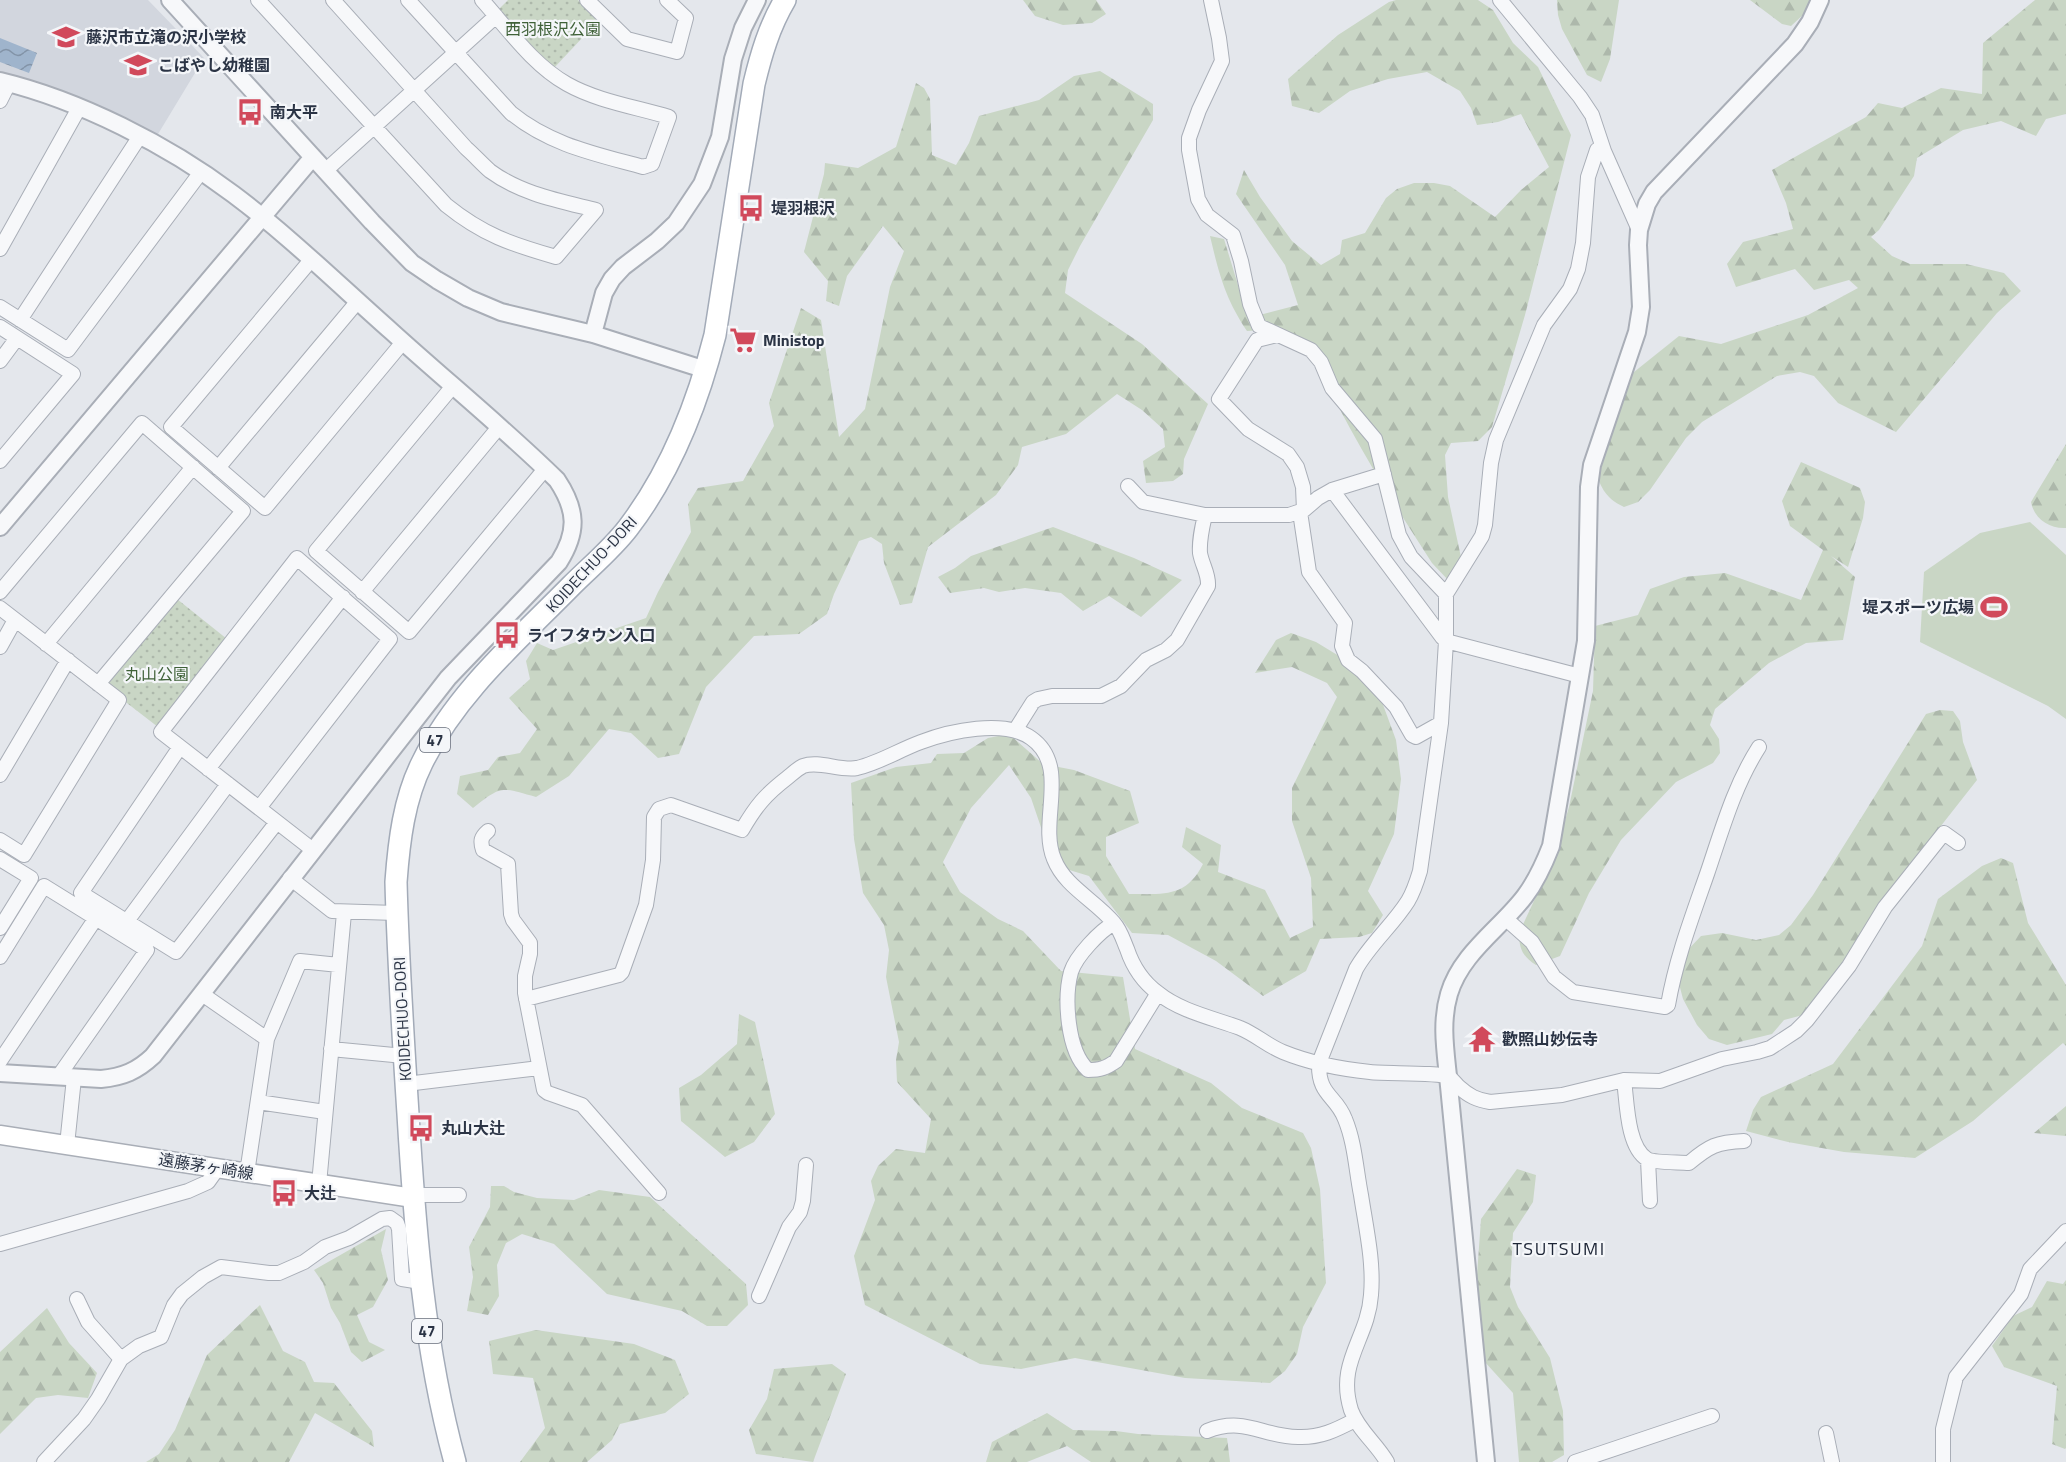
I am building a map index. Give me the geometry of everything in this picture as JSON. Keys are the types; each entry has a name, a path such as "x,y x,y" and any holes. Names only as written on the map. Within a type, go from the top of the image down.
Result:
{"main road":[{"name":"KOIDECHUO-DORI","path":"455,1462 443,1420 425,1318 413,1198 396,914 399,846 408,800 422,763 450,715 493,666 626,530 648,500 679,439 706,370 715,335 754,84 764,45 784,0"},
{"name":"遠藤茅ヶ崎線","path":"0,1135 413,1198"}],"street":[{"path":"171,0 325,171 412,263 468,298 501,312 593,334 706,370"},
{"path":"258,0 428,187 464,220 508,243 556,257 596,210 542,196 490,171 466,148 333,0"},
{"path":"408,0 511,113 528,128 566,145 643,167 652,164 669,117 588,94 567,84 549,72 531,55 482,0"},
{"path":"586,0 627,39 677,52 686,18 667,0"},
{"path":"593,334 604,293 612,279 675,223 702,184 720,137 733,59 743,28 757,0"},
{"path":"1210,0 1220,38 1222,61 1199,110 1189,138 1198,199 1207,215 1233,235 1250,304 1259,326 1311,350 1321,362 1332,388 1375,440 1398,535 1411,557 1446,594"},
{"path":"1500,0 1580,97 1592,115 1604,151 1639,230"},
{"path":"1486,1462 1444,1028 1449,992 1457,975 1470,957 1525,897 1539,876 1551,846 1586,641 1589,487 1592,465 1637,332 1641,307 1639,230 1647,204 1654,192 1795,45 1810,22 1820,0"},
{"path":"325,171 496,16"},
{"path":"0,101 4,82 79,108 140,136 201,172 261,216 557,480 566,493 572,510 573,527 569,546 559,562 448,678 153,1056 140,1068 116,1078 0,1073"},
{"path":"0,249 79,108"},
{"path":"20,320 140,136"},
{"path":"1387,1462 1381,1451 1355,1420 1348,1397 1347,1372 1350,1359 1368,1318 1371,1295 1371,1258 1351,1137 1344,1116 1324,1091 1318,1077 1319,1063 1364,954 1407,903 1415,888 1420,871 1441,723 1446,641 1446,594 1482,536 1496,440 1544,325 1570,289 1578,269 1583,243 1588,177 1597,150 1604,151"},
{"path":"0,527 312,156"},
{"path":"0,307 68,350 201,172"},
{"path":"311,260 171,428 265,508 403,342"},
{"path":"218,468 358,301"},
{"path":"0,327 73,374 0,461"},
{"path":"1277,335 1257,340 1219,399 1248,429 1288,454 1297,467 1303,487 1302,511 1309,572 1345,623 1342,646 1348,660 1362,671 1396,708 1412,735 1416,737 1441,723"},
{"path":"0,361 17,338"},
{"path":"453,386 315,551 409,632 545,469"},
{"path":"0,592 142,423 243,511 98,684"},
{"path":"362,591 499,427"},
{"path":"46,644 193,467"},
{"path":"1128,486 1143,502 1205,515 1289,515 1302,511 1332,490 1384,474"},
{"path":"1332,490 1446,641 1580,676"},
{"path":"1016,729 1033,702 1038,699 1052,696 1091,697 1111,692 1121,686 1146,660 1166,650 1177,640 1208,586 1200,554 1200,538 1205,515"},
{"path":"259,808 390,639 297,558 161,732 313,850"},
{"path":"208,769 343,597"},
{"path":"0,608 119,700 24,855 0,840"},
{"path":"0,647 15,620"},
{"path":"0,775 68,660"},
{"path":"526,999 619,975 622,972 646,904 653,860 654,817 659,809 671,805 742,830 756,805 769,792 804,766 848,769 867,766 915,744 941,736 1003,727 1016,729 1031,738 1047,756 1052,782 1048,837 1050,851 1058,869 1067,881 1114,923 1135,969 1158,993 1172,1002 1244,1030 1281,1052 1319,1063 1370,1072 1448,1076 1468,1095 1490,1102 1562,1095 1624,1080 1660,1081 1722,1059 1770,1048 1796,1031 1807,1020 1849,966 1885,907 1944,833 1958,843"},
{"path":"180,747 81,892 176,952 277,822"},
{"path":"1505,918 1532,942 1554,977 1572,992 1665,1008 1668,1005 1680,951 1733,798 1759,747"},
{"path":"127,921 228,784"},
{"path":"488,831 482,836 483,850 508,864 511,914 530,943 525,976 526,999 544,1090 548,1094 582,1105 659,1193"},
{"path":"0,859 30,878 0,928"},
{"path":"290,878 332,911 396,914"},
{"path":"0,957 44,886 147,950 66,1077 67,1145"},
{"path":"319,1184 344,912"},
{"path":"0,1062 96,918"},
{"path":"1114,923 1105,928 1079,958 1072,970 1068,993 1069,1017 1074,1045 1083,1065 1088,1070 1107,1068 1116,1061 1158,993"},
{"path":"247,1173 267,1039 300,961 339,965"},
{"path":"202,993 267,1039"},
{"path":"331,1049 404,1056"},
{"path":"406,1084 539,1068"},
{"path":"1624,1080 1632,1139 1636,1149 1648,1160 1689,1163 1707,1148 1720,1142 1744,1141"},
{"path":"258,1102 325,1112"},
{"path":"1648,1160 1650,1201"},
{"path":"759,1296 789,1227 800,1212 806,1165"},
{"path":"0,1244 180,1194 208,1182 218,1168"},
{"path":"413,1198 421,1195 459,1195"},
{"path":"44,1462 84,1419 121,1359 139,1346 161,1337 174,1305 182,1294 220,1267 279,1273 304,1262 324,1247 349,1238 382,1219 390,1218 397,1223 399,1229 402,1279 421,1282"},
{"path":"1943,1462 1943,1429 1956,1377 2021,1294 2030,1269 2066,1231"},
{"path":"77,1299 88,1322 121,1359"},
{"path":"1575,1462 1712,1416"},
{"path":"1207,1431 1221,1425 1238,1424 1296,1438 1316,1437 1333,1432 1355,1420"},
{"path":"1826,1433 1832,1462"}],"shaded area":[{"path":"0,0 148,0 204,58 152,144 92,103 0,71"}],"green space":[{"name":"西羽根沢公園","path":"508,0 578,0 599,20 554,68 498,10"},
{"path":"1023,0 1096,0 1106,14 1092,23 1063,25 1035,16"},
{"path":"1396,0 1478,0 1493,10 1513,43 1538,67 1571,135 1525,315 1492,427 1478,441 1451,443 1445,455 1448,497 1464,571 1449,581 1432,563 1365,455 1308,342 1280,329 1247,331 1233,308 1224,285 1210,236 1224,239 1248,318 1298,305 1285,265 1236,194 1244,170 1260,197 1292,241 1321,265 1340,254 1342,240 1365,233 1386,198 1397,189 1414,183 1450,186 1495,217 1521,190 1549,167 1521,114 1498,122 1477,125 1471,108 1460,91 1427,72 1388,79 1350,91 1319,113 1292,106 1288,79 1338,35 1389,2"},
{"path":"1557,0 1619,0 1610,59 1601,82 1587,75 1562,29"},
{"path":"1750,0 1810,0 1804,14 1791,26 1782,24"},
{"path":"2035,0 2066,0 2066,114 2046,119 2036,136 2001,121 1963,130 1917,158 1914,176 1879,230 1871,237 1892,256 1910,264 1966,264 2004,273 2021,291 1997,313 1896,432 1838,403 1814,376 1800,372 1777,376 1702,422 1686,438 1650,490 1638,502 1624,507 1611,499 1601,485 1593,465 1624,380 1679,336 1721,344 1808,315 1858,288 1849,280 1814,290 1795,269 1736,287 1727,264 1743,242 1793,229 1786,203 1772,170 1866,117 1878,103 1902,108 1941,88 1982,94 1983,43"},
{"path":"1100,71 1153,104 1153,120 1080,246 1068,270 1065,293 1142,344 1208,404 1184,459 1183,474 1173,481 1146,483 1143,461 1165,447 1163,429 1142,410 1117,394 1066,434 1022,447 1018,465 996,495 928,547 912,603 900,605 884,563 882,544 871,537 859,541 827,614 799,634 754,636 706,687 679,754 658,758 631,733 609,729 569,776 536,797 502,790 490,795 473,808 457,794 460,776 488,770 498,757 520,753 537,729 509,698 530,679 526,661 537,643 553,650 646,618 691,532 688,504 698,488 743,481 774,426 769,403 801,308 821,320 839,437 865,409 890,287 904,251 883,226 847,276 839,306 826,301 828,281 804,252 825,163 858,168 896,147 916,83 924,88 930,99 932,155 956,165 969,143 979,116 1039,100 1074,76"},
{"path":"2066,444 2066,528 2060,528 2049,525 2039,518 2031,502"},
{"path":"1801,462 1860,488 1865,502 1863,518 1848,567 1831,556 1855,577 1843,640 1806,643 1769,663 1715,709 1710,725 1719,739 1720,753 1713,763 1676,782 1621,840 1589,893 1560,956 1536,965 1523,952 1519,933 1554,858 1569,807 1593,691 1595,626 1638,615 1650,589 1684,577 1725,573 1801,600 1823,550 1790,526 1782,501"},
{"name":"堤スポーツ広場","path":"2030,522 2066,555 2066,719 2048,706 1920,642 1924,572 1980,533"},
{"path":"1053,527 1134,558 1182,580 1141,617 1109,596 1083,611 1061,593 1025,588 999,592 984,588 950,593 938,577 971,556"},
{"name":"丸山公園","path":"177,599 227,639 158,727 123,700 125,696 109,684 109,679"},
{"path":"1291,633 1316,642 1375,683 1396,740 1401,779 1394,834 1368,891 1383,915 1372,933 1359,937 1320,939 1306,971 1263,996 1216,961 1168,935 1132,933 1089,876 1066,869 1047,845 1031,798 1009,765 971,808 943,862 960,892 998,919 1023,931 1061,971 1123,977 1135,1049 1211,1083 1242,1108 1303,1133 1311,1148 1320,1189 1326,1283 1303,1327 1297,1354 1285,1371 1270,1383 1185,1378 1075,1358 1021,1369 980,1364 865,1305 854,1256 875,1200 871,1181 878,1166 896,1149 925,1153 931,1119 897,1082 896,1060 899,1042 886,977 889,950 884,925 863,893 854,839 851,783 896,767 931,763 937,754 964,753 988,738 1009,734 1043,764 1074,770 1130,791 1139,823 1106,837 1106,856 1129,894 1172,892 1189,883 1196,875 1203,864 1182,847 1186,827 1221,845 1218,872 1265,890 1290,938 1313,927 1311,878 1292,821 1292,788 1337,697 1327,683 1292,667 1255,673 1276,640"},
{"path":"1940,710 1953,711 1960,721 1963,742 1977,780 1922,850 1826,994 1803,1015 1784,1020 1772,1034 1727,1045 1709,1039 1697,1025 1683,999 1677,976 1684,954 1701,936 1722,933 1756,940 1779,935 1791,925 1813,895 1926,714"},
{"path":"2001,858 2013,863 2028,923 2066,985 2066,1046 2063,1043 1973,1121 1915,1158 1844,1152 1788,1142 1746,1131 1753,1110 1761,1097 1833,1064 1922,946 1938,899 1982,866"},
{"path":"739,1014 755,1022 775,1114 754,1142 725,1157 681,1121 679,1088 701,1075 737,1044"},
{"path":"2066,1106 2066,1136 2034,1133"},
{"path":"1517,1169 1536,1175 1533,1202 1513,1233 1510,1287 1518,1307 1550,1358 1563,1411 1564,1455 1552,1462 1519,1462 1513,1393 1484,1361 1477,1275 1481,1219"},
{"path":"491,1186 504,1186 514,1192 537,1198 574,1200 599,1190 650,1197 746,1284 748,1305 727,1326 707,1326 682,1311 607,1294 554,1244 522,1234 506,1243 497,1265 499,1296 488,1315 467,1311 473,1277 469,1247 490,1207"},
{"path":"386,1229 381,1250 388,1280 373,1307 357,1315 369,1342 385,1350 362,1362 351,1352 340,1323 331,1308 323,1283 314,1270"},
{"path":"2066,1280 2065,1449 2052,1444 2057,1386 2004,1367 1992,1346 2013,1316 2032,1307 2047,1281 2063,1284"},
{"path":"260,1305 283,1351 305,1362 314,1382 334,1383 372,1431 374,1447 315,1413 289,1462 146,1462 159,1454 175,1430 207,1355"},
{"path":"47,1308 69,1343 97,1373 88,1398 58,1395 36,1398 0,1434 0,1352"},
{"path":"536,1330 634,1344 675,1360 689,1394 665,1413 620,1424 612,1440 587,1462 520,1462 545,1428 533,1378 493,1374 489,1341"},
{"path":"832,1364 846,1374 813,1462 756,1454 749,1430 767,1399 774,1369"},
{"path":"1047,1413 1073,1430 1227,1438 1230,1462 1091,1462 1067,1446 1027,1462 986,1462 992,1442"}],"water":[{"path":"0,38 37,53 29,73 0,62"}],"place":[{"name":"藤沢市立滝の沢小学校","path":"66,37"},
{"name":"こばやし幼稚園","path":"138,65"},
{"name":"南大平","path":"250,112"},
{"name":"堤羽根沢","path":"751,208"},
{"name":"Ministop","path":"743,340"},
{"name":"堤スポーツ広場","path":"1994,607"},
{"name":"ライフタウン入口","path":"507,635"},
{"name":"歡照山妙伝寺","path":"1482,1039"},
{"name":"丸山大辻","path":"421,1128"},
{"name":"大辻","path":"284,1193"}],"district":[{"name":"TSUTSUMI","path":"1559,1248"}]}
